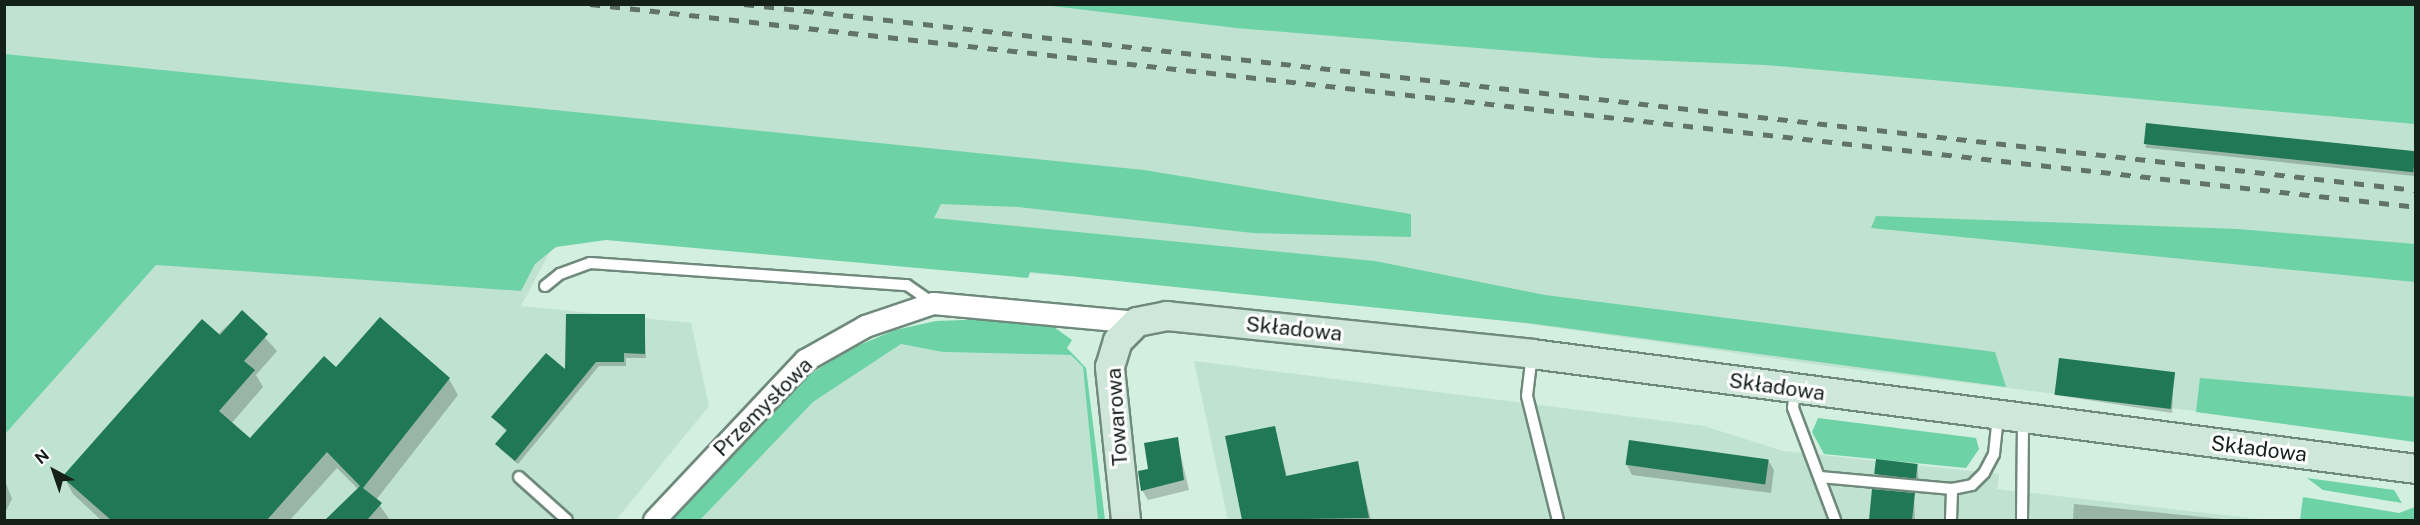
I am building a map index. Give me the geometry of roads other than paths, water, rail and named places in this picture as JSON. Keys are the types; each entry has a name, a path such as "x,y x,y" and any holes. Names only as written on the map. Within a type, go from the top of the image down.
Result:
{"street":[{"name":"Przemysłowa","path":"654,520 805,360 865,326 933,303 1137,322"},
{"name":"Składowa","path":"1137,322 1167,316 1532,354 2415,469"},
{"name":"Towarowa","path":"1126,520 1110,367 1118,341 1137,322"}],"lane":[{"path":"545,286 560,274 590,263 907,285 933,303"},
{"path":"1532,354 1527,396 1558,520"},
{"path":"1795,389 1793,408 1835,520"},
{"path":"1820,477 1952,489 1972,485 1984,473 2010,418"},
{"path":"2010,418 2022,520"},
{"path":"519,477 567,520"},
{"path":"1951,520 1952,489"}],"railway":[{"path":"590,4 2416,207"},
{"path":"744,4 2416,190"}]}
